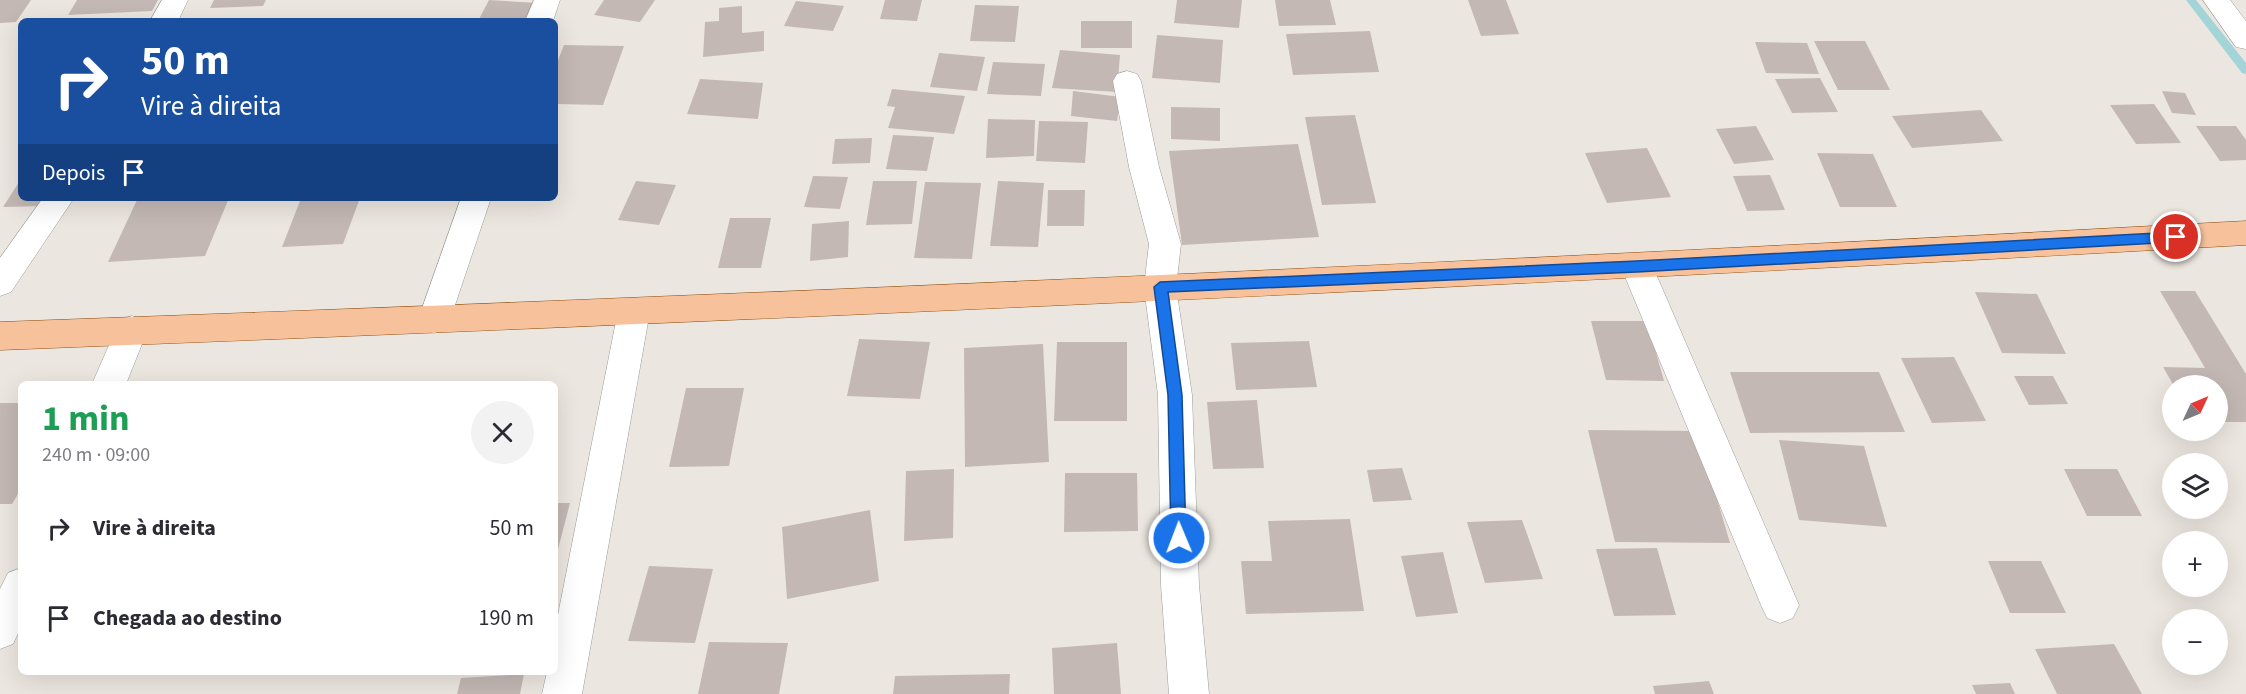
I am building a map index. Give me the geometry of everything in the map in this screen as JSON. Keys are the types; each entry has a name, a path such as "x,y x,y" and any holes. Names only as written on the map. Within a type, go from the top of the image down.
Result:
{"main road":[{"path":"0,336 132,329 434,320 1637,267 2246,233"}],"street":[{"path":"166,18 176,0"},
{"path":"540,18 547,0"},
{"path":"2216,0 2246,40"},
{"path":"1127,81 1144,167 1165,244 1160,287 1175,395 1180,585 1189,694"},
{"path":"0,283 57,201"},
{"path":"434,320 475,201"},
{"path":"1637,267 1780,605"},
{"path":"562,694 634,311"},
{"path":"110,381 132,329"},
{"path":"0,630 18,591"}],"building":[{"path":"0,0 31,0 16,22 0,23"},
{"path":"77,0 158,0 152,11 68,15"},
{"path":"214,0 266,0 263,6 210,8"},
{"path":"489,0 538,3 530,18 480,18"},
{"path":"604,0 655,0 640,22 594,15"},
{"path":"885,0 922,0 917,21 880,19"},
{"path":"1177,0 1242,0 1239,28 1174,23"},
{"path":"1275,0 1330,0 1336,25 1279,26"},
{"path":"1468,0 1506,0 1519,34 1481,36"},
{"path":"796,1 844,6 833,31 784,26"},
{"path":"975,5 1019,6 1015,42 970,41"},
{"path":"742,6 742,33 764,31 764,51 703,57 705,22 719,21 719,8"},
{"path":"1081,21 1132,21 1132,48 1081,48"},
{"path":"1370,31 1379,72 1293,75 1286,34"},
{"path":"1157,35 1223,40 1220,83 1152,78"},
{"path":"1814,41 1865,41 1890,90 1838,90"},
{"path":"1755,42 1807,43 1819,74 1766,73"},
{"path":"564,45 624,46 603,105 558,104 558,60"},
{"path":"1060,50 1120,55 1117,92 1052,88"},
{"path":"939,53 985,57 977,91 930,87"},
{"path":"993,62 1045,64 1041,96 987,94"},
{"path":"1820,78 1838,112 1792,113 1775,79"},
{"path":"700,79 763,83 758,119 687,114"},
{"path":"892,89 965,96 954,134 888,128 895,107 887,106"},
{"path":"1073,91 1121,97 1117,121 1071,116"},
{"path":"2162,91 2185,93 2196,115 2172,113"},
{"path":"2154,104 2181,143 2136,144 2110,105"},
{"path":"1171,107 1220,108 1220,141 1171,139"},
{"path":"1981,110 2003,141 1912,148 1892,116"},
{"path":"1355,115 1376,203 1322,205 1305,117"},
{"path":"988,119 1035,120 1034,156 986,158"},
{"path":"1039,121 1088,122 1085,163 1036,161"},
{"path":"1756,126 1774,160 1734,164 1716,129"},
{"path":"2196,126 2236,126 2246,140 2246,160 2220,161"},
{"path":"893,135 934,137 927,171 886,169"},
{"path":"872,138 870,163 832,164 835,139"},
{"path":"1298,144 1319,237 1182,245 1169,151"},
{"path":"1647,148 1671,197 1607,203 1585,153"},
{"path":"1817,153 1873,154 1897,207 1840,207"},
{"path":"1770,175 1785,210 1747,211 1733,176"},
{"path":"813,176 848,177 840,209 804,207"},
{"path":"636,181 676,185 659,225 618,220"},
{"path":"873,181 917,181 912,224 866,225"},
{"path":"998,181 1044,183 1038,247 990,246"},
{"path":"925,182 981,183 972,259 914,258"},
{"path":"18,184 18,201 47,201 44,206 3,207"},
{"path":"1048,190 1085,190 1084,226 1047,226"},
{"path":"137,201 228,201 205,256 108,262"},
{"path":"300,201 359,201 343,244 282,247"},
{"path":"730,218 771,218 761,268 718,268"},
{"path":"849,221 848,257 810,261 812,224"},
{"path":"2160,291 2195,291 2246,374 2246,422 2228,422 2228,375 2168,375 2163,367 2205,368"},
{"path":"1975,292 2037,294 2066,354 2002,353"},
{"path":"1591,321 1647,321 1664,381 1606,380"},
{"path":"859,339 930,342 920,399 847,396"},
{"path":"1309,341 1317,387 1236,390 1231,343"},
{"path":"1057,342 1127,342 1127,421 1054,421"},
{"path":"1043,344 1049,462 965,467 964,348"},
{"path":"1954,357 1986,421 1932,423 1901,358"},
{"path":"1730,372 1879,372 1905,432 1750,433"},
{"path":"2014,376 2053,376 2068,404 2029,405"},
{"path":"686,388 744,388 729,466 669,467"},
{"path":"1257,400 1264,468 1213,469 1207,402"},
{"path":"0,403 18,403 18,494 12,504 0,504"},
{"path":"1588,430 1697,431 1730,543 1615,542"},
{"path":"1779,440 1864,446 1887,527 1799,520"},
{"path":"1402,468 1412,500 1373,502 1367,470"},
{"path":"954,469 953,538 904,541 906,471"},
{"path":"2064,469 2117,469 2142,516 2087,516"},
{"path":"1065,473 1137,473 1138,531 1064,532"},
{"path":"558,503 570,503 558,549"},
{"path":"870,510 879,581 787,599 782,527"},
{"path":"1350,519 1364,611 1246,614 1241,561 1272,561 1268,521"},
{"path":"1522,520 1543,579 1485,583 1467,522"},
{"path":"1657,548 1676,615 1614,616 1596,549"},
{"path":"1443,552 1458,613 1416,617 1401,556"},
{"path":"1988,561 2041,561 2066,613 2010,613"},
{"path":"649,566 713,569 695,643 628,641"},
{"path":"709,642 788,643 779,694 698,694"},
{"path":"1117,643 1121,694 1054,694 1052,648"},
{"path":"2114,644 2142,694 2057,694 2035,649"},
{"path":"1010,674 1009,694 893,694 895,676"},
{"path":"524,675 520,694 457,694 461,678"},
{"path":"1709,681 1714,694 1655,694 1653,686"},
{"path":"2010,683 2015,694 1976,694 1972,685"}],"waterway":[{"path":"2191,0 2246,70"}],"route":[{"path":"1179,538 1175,395 1160,287 1637,267 2176,237"}]}
